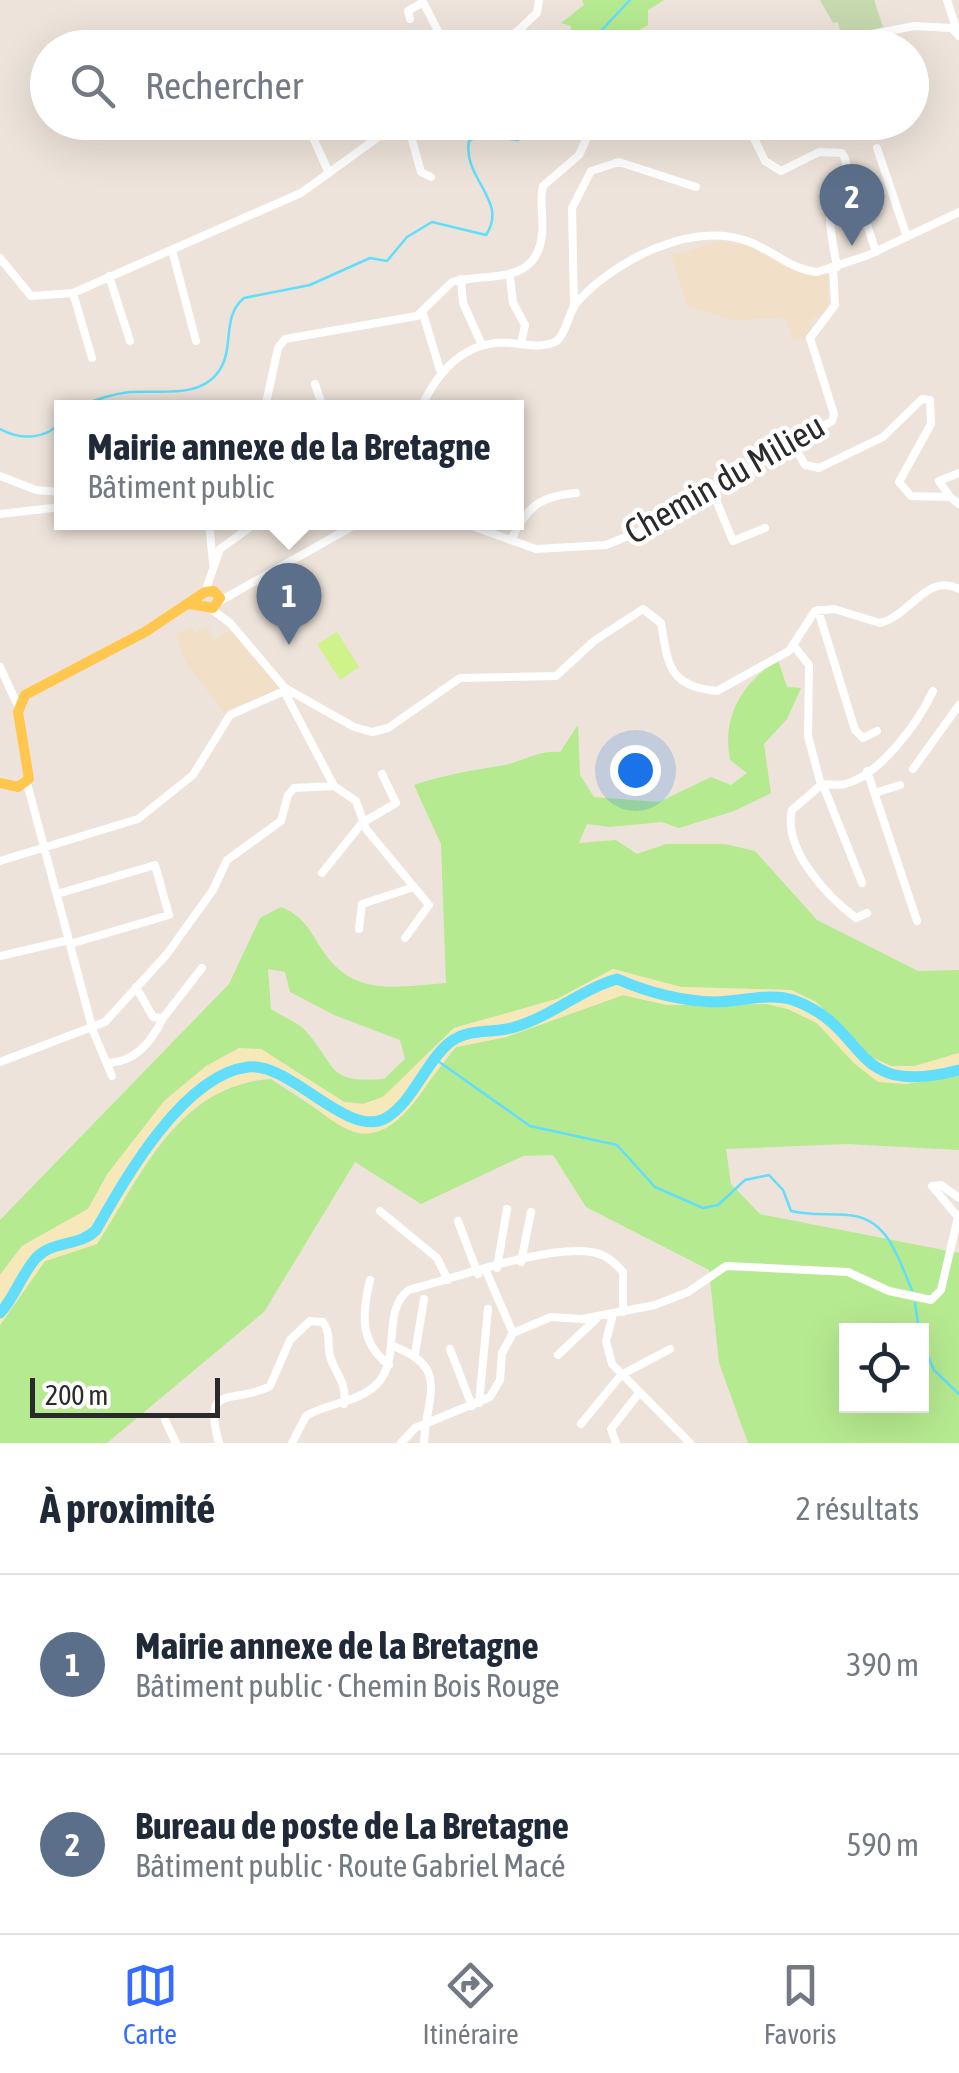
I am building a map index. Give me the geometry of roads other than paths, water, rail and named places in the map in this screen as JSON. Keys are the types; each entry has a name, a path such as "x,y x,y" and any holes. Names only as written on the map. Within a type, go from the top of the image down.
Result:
{"main road":[{"path":"0,783 18,787 27,783 30,771 18,706 28,692 190,604 214,600"}],"street":[{"path":"518,30 537,12 539,0"},
{"path":"894,30 914,26 958,34 947,0"},
{"path":"410,19 408,11 422,1 437,30"},
{"path":"314,140 329,173"},
{"path":"0,258 31,296 73,293 302,193 374,140"},
{"path":"412,140 422,172 432,177"},
{"path":"266,400 278,348 285,339 364,323 394,324 422,314 444,288 461,280 510,277 526,266 542,238 543,186 579,155 586,140"},
{"path":"755,140 765,161 781,171 830,150 842,152 846,173 830,208 835,268"},
{"path":"877,148 907,237"},
{"path":"574,306 572,208 591,171 619,162 696,187"},
{"path":"859,200 876,252"},
{"path":"426,400 441,373 465,352 482,345 541,346 557,341 574,306 640,255 700,238 746,240 812,272 835,268 876,252 959,212"},
{"path":"172,250 196,341"},
{"name":"Chemin du Milieu","path":"483,530 557,550 606,545 645,529 834,417 810,338 835,305 835,268"},
{"path":"109,276 130,341"},
{"path":"510,277 513,304 526,324 521,344"},
{"path":"461,280 463,303 482,345"},
{"path":"73,293 92,358"},
{"path":"422,314 441,373"},
{"path":"315,384 321,400"},
{"path":"792,443 805,465 819,468 853,448 870,444 910,406 922,399 930,400 931,424 900,482 910,496 950,498"},
{"path":"959,473 939,481 959,504"},
{"path":"0,476 36,490 54,491"},
{"path":"711,488 733,541 765,528"},
{"path":"524,517 530,507 552,495 576,493"},
{"path":"0,514 54,507"},
{"path":"210,530 214,600 286,691 334,786 356,801 362,823 429,905 405,938"},
{"path":"213,562 226,543 246,530"},
{"path":"214,600 345,530"},
{"path":"511,540 517,530"},
{"path":"818,610 834,609 880,624 901,614 934,585 948,583 959,588"},
{"path":"286,691 354,727 381,731 460,678 556,676 594,641 643,609 661,623 667,666 700,688 729,686 794,645 818,610"},
{"path":"818,610 855,730 863,738 877,731"},
{"path":"794,645 809,665 808,736 822,785 862,883"},
{"path":"0,667 18,706"},
{"path":"0,861 123,824 154,810 193,775 230,715 286,691"},
{"path":"867,913 856,918 819,884 796,838 792,810 822,785 849,784 868,771 913,728 932,691"},
{"path":"920,766 959,705"},
{"path":"868,771 917,921"},
{"path":"322,873 362,823 396,803 382,774"},
{"path":"27,783 94,1030 112,1076"},
{"path":"874,793 900,785"},
{"path":"0,1062 94,1030 136,987 206,901 226,860 282,822 288,795 294,788 334,786"},
{"path":"0,956 169,916 155,865 57,894"},
{"path":"359,929 362,904 414,887"},
{"path":"107,1063 124,1062 140,1052 202,968"},
{"path":"136,987 152,1017 163,1018"},
{"path":"400,1443 406,1434 476,1404 497,1388 505,1344 513,1333 551,1317 597,1318 623,1312 688,1292 714,1272 732,1266 848,1272 889,1291 931,1300 941,1290 958,1217 932,1186 941,1185 959,1198"},
{"path":"497,1268 508,1209"},
{"path":"380,1211 438,1258 448,1280"},
{"path":"520,1262 532,1212"},
{"path":"458,1221 513,1333"},
{"path":"292,1443 306,1416 344,1404 376,1385 390,1365 400,1296 448,1280 572,1251 608,1257 623,1272 623,1312"},
{"path":"370,1280 363,1324 368,1342 390,1365"},
{"path":"415,1354 424,1299"},
{"path":"476,1404 488,1309"},
{"path":"613,1314 607,1355 621,1375 690,1443"},
{"path":"558,1355 597,1318"},
{"path":"219,1443 212,1412 216,1402 270,1386 290,1340 310,1320 323,1322 328,1329 330,1356 344,1377 344,1404"},
{"path":"392,1346 424,1361 432,1384 424,1443"},
{"path":"450,1349 476,1404"},
{"path":"581,1424 621,1375 670,1349"},
{"path":"616,1443 610,1429 639,1393"},
{"path":"165,1420 176,1443"}],"waterway":[{"path":"602,30 630,0"},
{"path":"96,400 130,392 190,389 211,380 224,362 230,323 244,298 310,285 370,258 387,261 407,237 432,222 486,235 492,211 472,167 471,140"},
{"path":"0,429 32,436 54,429"},
{"path":"0,1313 37,1257 96,1230 140,1158 179,1109 224,1074 248,1067 282,1076 354,1119 371,1122 395,1111 441,1051 457,1038 528,1022 617,979 690,1000 793,1000 818,1012 878,1068 896,1075 923,1076 959,1070"},
{"path":"435,1059 530,1126 617,1145 655,1187 703,1208 718,1205 745,1180 769,1175 783,1190 791,1211 862,1218 883,1232 890,1242 912,1290"},
{"path":"915,1303 918,1323"},
{"path":"929,1359 934,1370 959,1394"}],"place":[{"name":"Bureau de poste de La Bretagne","path":"852,246"},
{"name":"Mairie annexe de la Bretagne","path":"289,645"}]}
